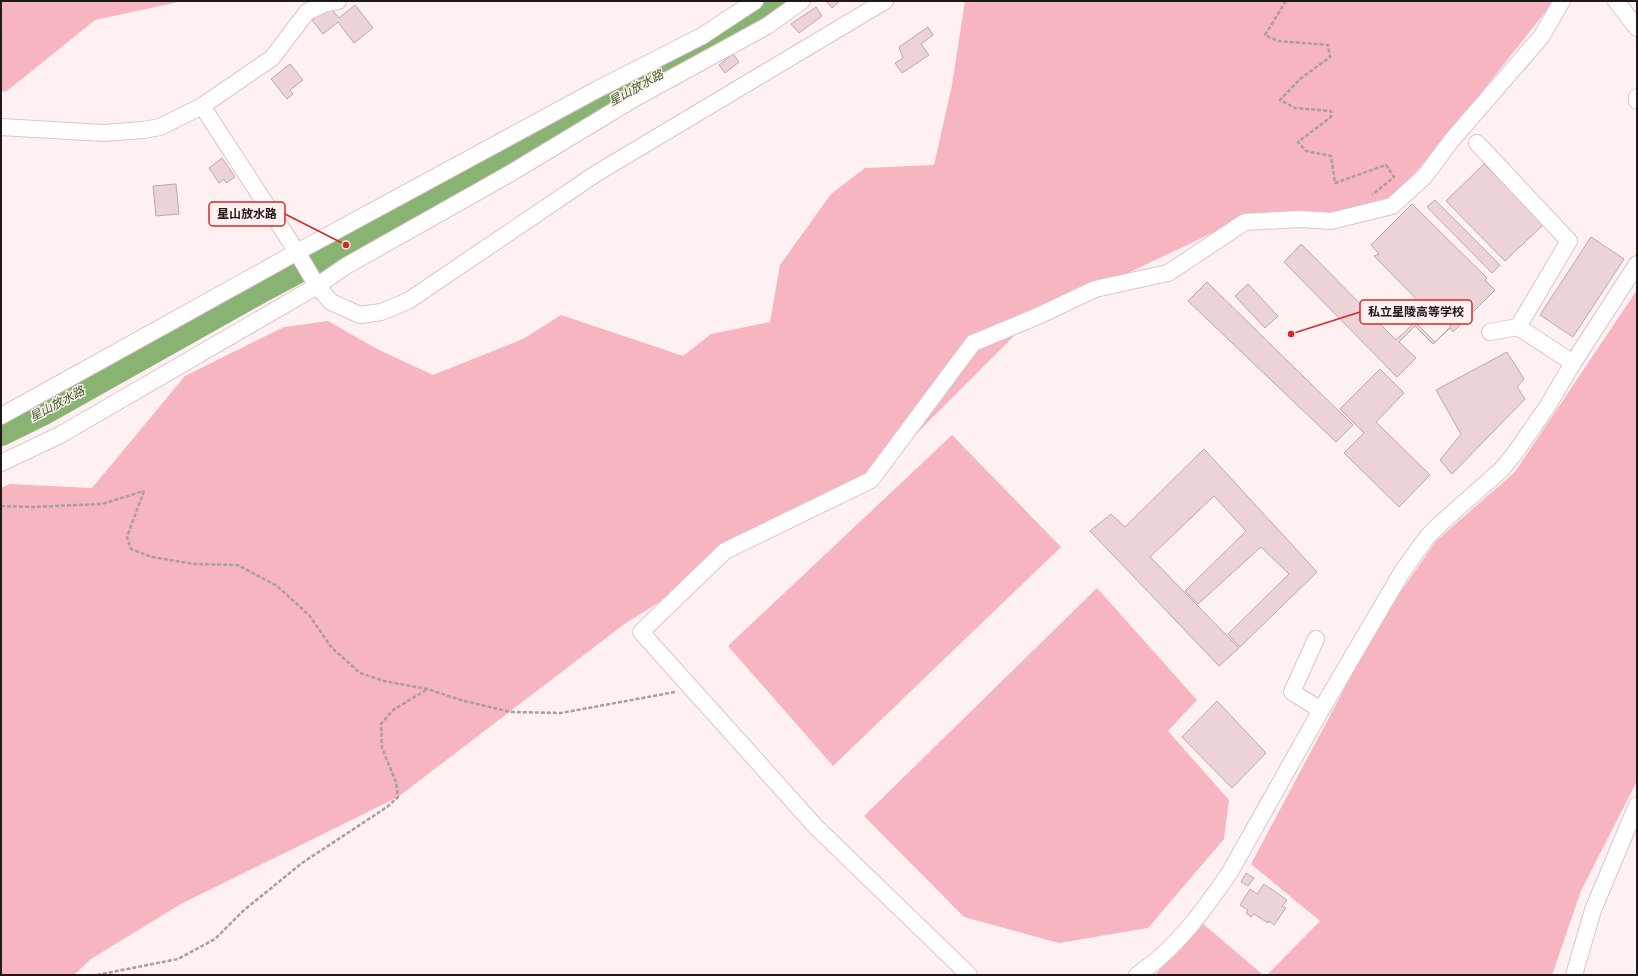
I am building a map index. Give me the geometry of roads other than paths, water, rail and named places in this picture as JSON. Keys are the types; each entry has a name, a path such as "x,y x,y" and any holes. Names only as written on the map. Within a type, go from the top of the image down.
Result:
{"street":[{"path":"1,127 104,133 160,127 202,106 272,58 306,12 326,3 338,1"},
{"path":"1,416 297,252 596,90 702,36 755,1"},
{"path":"1,463 60,435 316,286 346,266 511,172 637,97 767,26 802,1"},
{"path":"202,106 297,252 316,286 331,302 360,315 381,312 408,301 597,173 885,1"},
{"path":"969,975 816,827 641,632 725,551 871,480 973,343 1038,316 1095,289 1168,273 1245,222 1300,219 1331,221 1392,206 1425,176 1451,141 1541,37 1562,1"},
{"path":"1616,1 1637,28"},
{"path":"1477,143 1568,241 1518,327"},
{"path":"1137,975 1170,948 1196,920 1226,878 1321,710 1402,572 1427,537 1505,464 1547,407 1573,363 1637,264"},
{"path":"1490,332 1518,327 1573,363"},
{"path":"1316,639 1292,692 1321,710"},
{"path":"1574,975 1593,910 1637,805"}],"waterway":[{"name":"星山放水路","path":"1,433 44,412 263,289 507,159 639,84 749,26 783,1"}],"place":[{"name":"星山放水路","path":"346,245"},
{"name":"私立星陵高等学校","path":"1291,334"}]}
